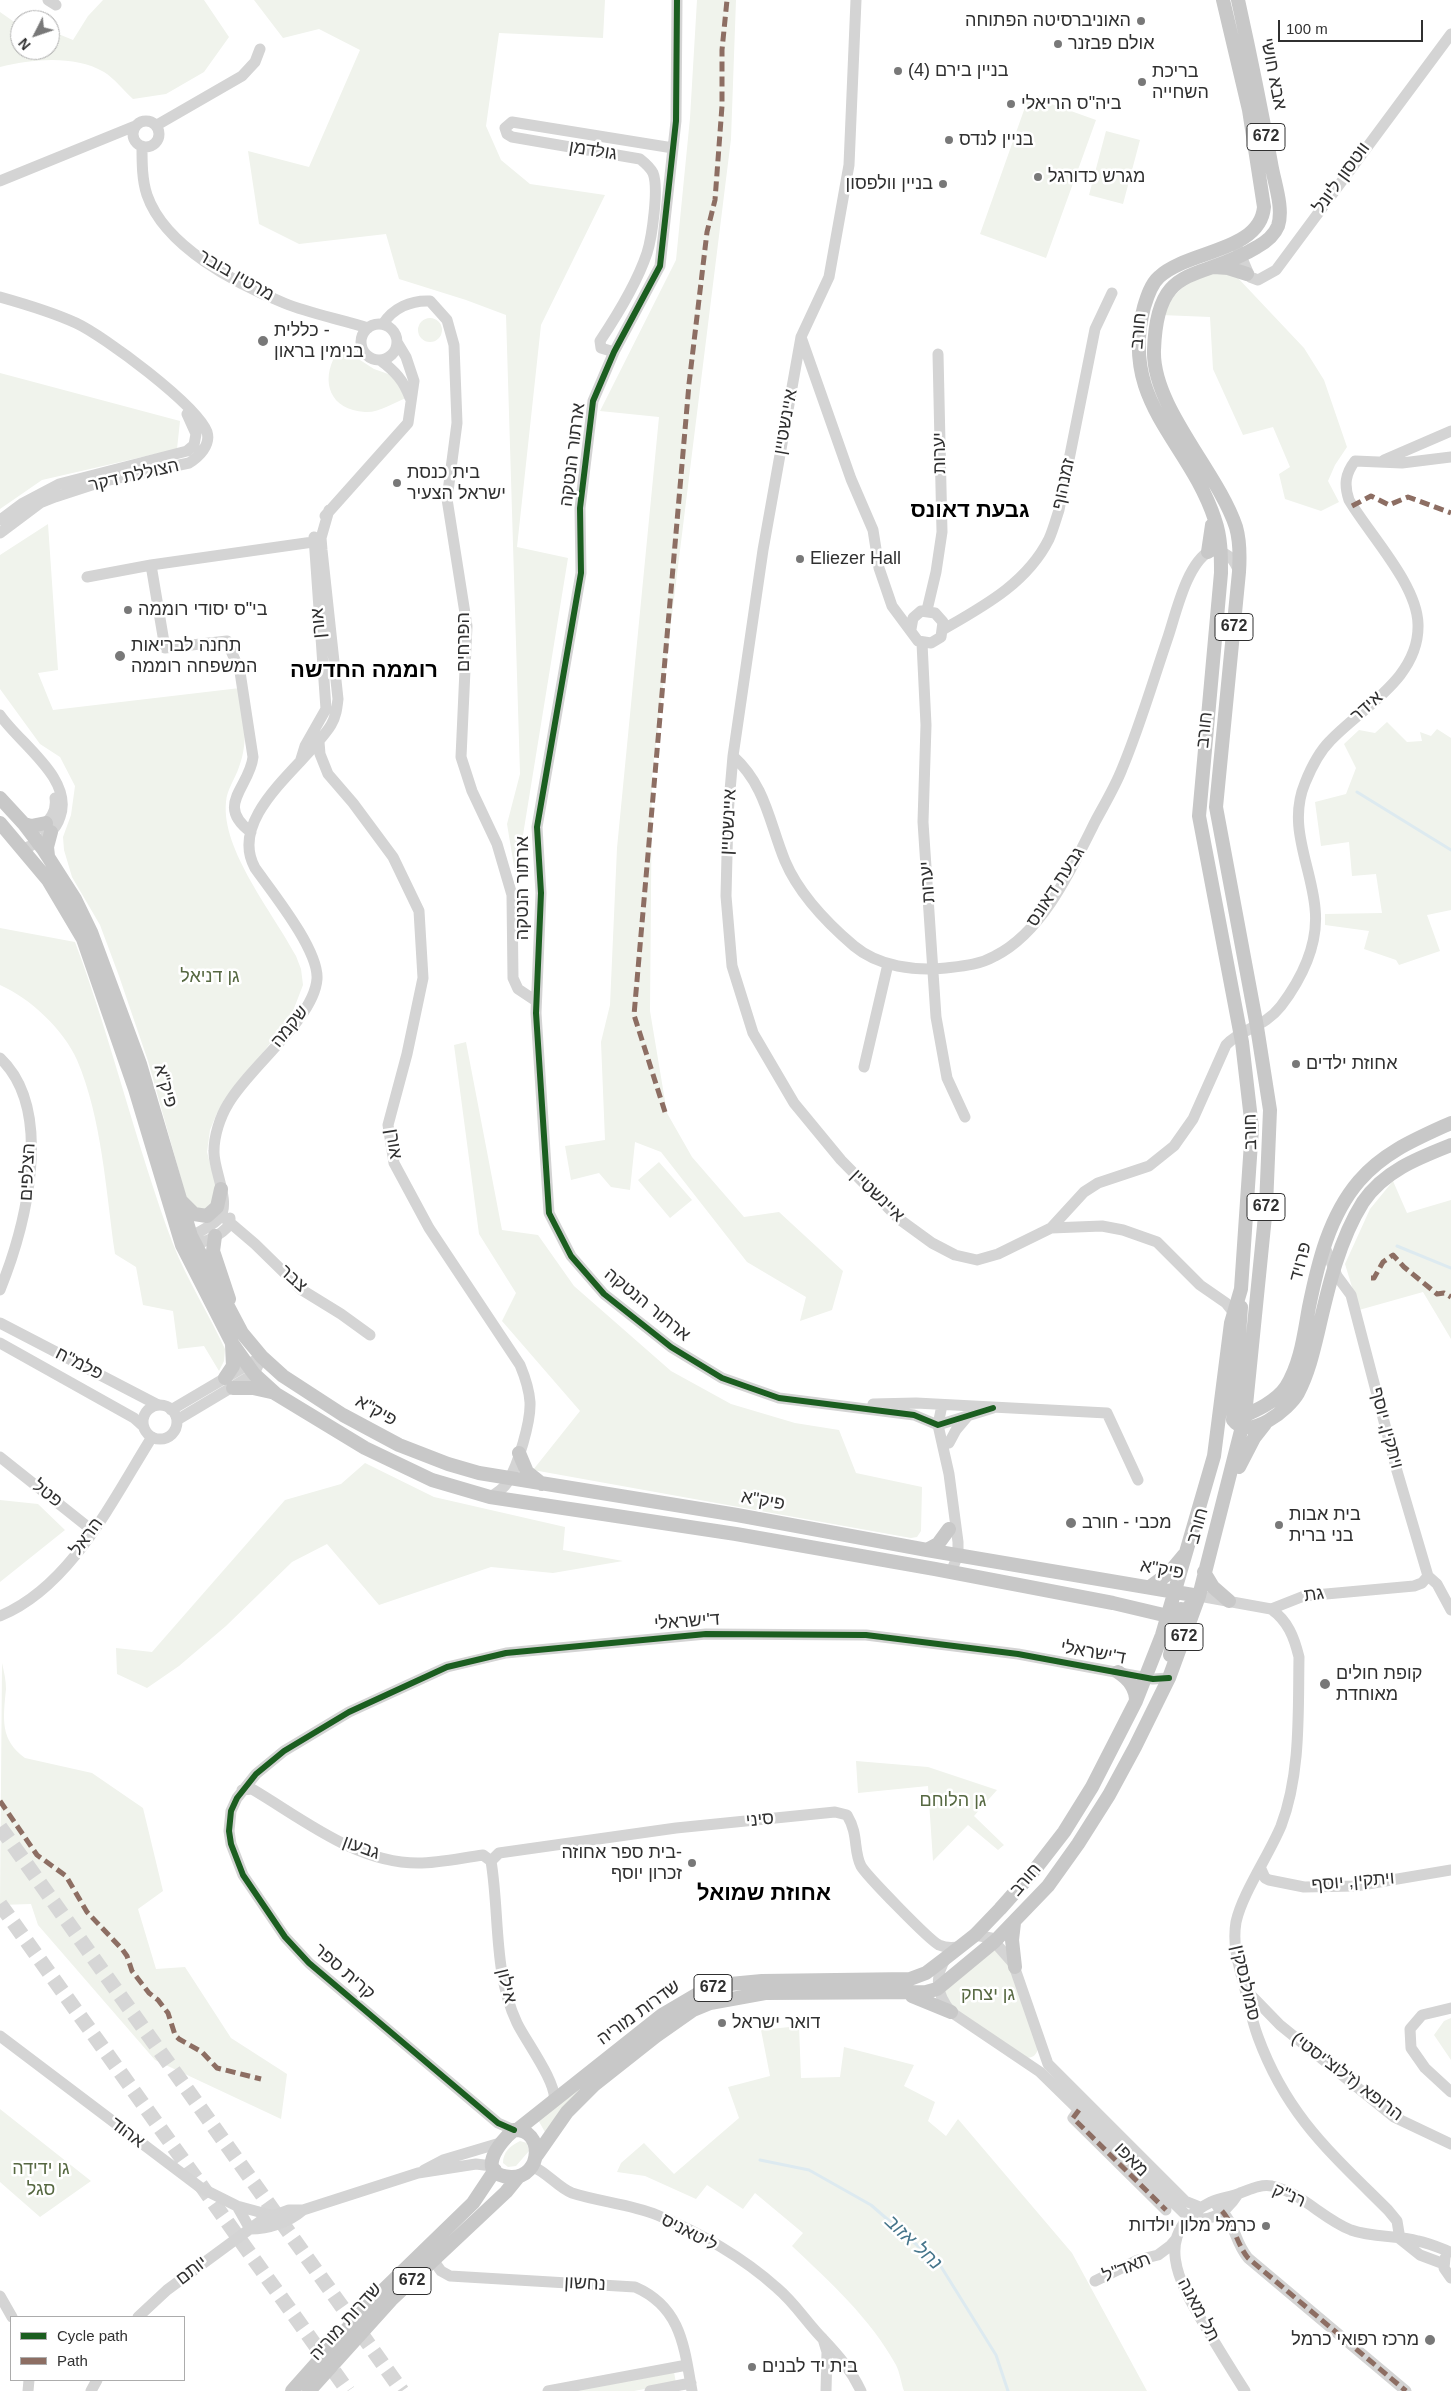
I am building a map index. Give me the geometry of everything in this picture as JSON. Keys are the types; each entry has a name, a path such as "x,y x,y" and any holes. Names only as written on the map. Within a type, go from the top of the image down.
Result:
{"main road":[{"name":"אבא חושי","path":"1223,0 1249,110 1264,206 1263,216 1259,224 1252,232 1236,243"},
{"name":"אבא חושי","path":"1238,0 1260,104 1280,218 1271,237 1241,257"},
{"name":"חורב","path":"947,1956 975,1935 1033,1872 1064,1832 1101,1770 1136,1701 1162,1636 1175,1615 1176,1591 1214,1456 1234,1312 1241,1289 1252,1128 1241,1033 1199,816 1221,573 1214,552 1211,509 1147,395 1139,362 1141,325 1149,292 1158,278 1185,261 1236,243"},
{"name":"חורב","path":"937,1989 996,1941 1048,1886 1078,1844 1127,1763 1169,1678 1199,1596 1225,1500 1240,1421 1249,1388 1270,1159 1270,1110 1257,1027 1216,807 1240,556 1236,528 1226,503 1166,399 1157,374 1154,352 1157,316 1164,296 1179,282 1206,268 1241,257"},
{"path":"1206,268 1220,267 1247,274"},
{"name":"פיק\"א","path":"0,798 32,834 48,856 75,899 91,932 140,1064 189,1242 242,1333 262,1357 283,1376 311,1396 399,1445 448,1464 509,1479 737,1515 927,1550 1199,1596 1189,1608 1175,1615 951,1572 736,1534 490,1497 432,1480 365,1448 276,1394 250,1370 232,1343 189,1242 83,939 48,880 0,823"},
{"path":"32,834 31,826 48,828 46,847 48,856"},
{"name":"פרויד","path":"1218,1429 1240,1421 1279,1395 1285,1388 1297,1364 1324,1245 1339,1210 1359,1181 1373,1167 1405,1144 1451,1123"},
{"name":"פרויד","path":"1240,1421 1255,1427 1270,1420 1286,1408 1297,1395 1306,1374 1334,1270 1364,1201 1398,1168 1451,1145"},
{"path":"178,1197 194,1214 207,1216 216,1206 220,1189"},
{"path":"215,1236 213,1251 224,1278 233,1317"},
{"path":"1240,1421 1241,1289"},
{"path":"232,1343 232,1366 229,1383 276,1394"},
{"path":"1249,1388 1257,1395 1265,1398 1279,1395"},
{"path":"1225,1500 1254,1438 1270,1420"},
{"path":"519,1453 527,1472 543,1484"},
{"path":"927,1550 938,1544 949,1529"},
{"path":"1150,1587 1174,1568 1191,1541"},
{"path":"1204,1572 1213,1587 1229,1601"},
{"path":"1142,1610 1152,1618 1162,1636"},
{"path":"1169,1678 1175,1615"},
{"path":"1118,1672 1131,1683 1136,1701"},
{"path":"1014,1923 1012,1935 1016,1967"},
{"name":"שדרות מוריה","path":"516,2130 662,2015 701,1992 730,1984 762,1981 910,1979 926,1973 947,1956"},
{"name":"שדרות מוריה","path":"534,2161 567,2112 594,2085 656,2036 693,2010 710,2003 752,1994 918,1993 937,1989"},
{"path":"902,1993 951,2012"},
{"path":"516,2130 532,2140 534,2161"},
{"name":"672","path":"494,2168 493,2155 500,2143 516,2130"},
{"name":"672","path":"519,2176 534,2161"},
{"path":"494,2168 507,2176 519,2176"},
{"name":"שדרות מוריה","path":"292,2391 372,2301 474,2203 494,2168"},
{"name":"שדרות מוריה","path":"309,2391 391,2300 506,2192 519,2176"}],"street":[{"name":"ארתור הנטקה","path":"677,0 676,121 660,266 614,352 593,401 580,508 581,573 538,827 541,893 536,1001 538,1066 549,1213 571,1256 604,1294 672,1347 722,1378 779,1398 914,1415 942,1424 993,1408"},
{"name":"איינשטיין","path":"856,0 849,165 829,277 801,337 763,550 733,756 728,814 726,896 732,966 753,1033 794,1102 841,1160 899,1219 932,1243 955,1255 977,1260 998,1254 1051,1228 1102,1226 1123,1230 1157,1242 1200,1286 1226,1303 1234,1312"},
{"name":"ווטסון ליונל","path":"1247,274 1258,280 1276,270 1284,261 1317,212 1451,34"},
{"path":"105,138 126,138 150,147 158,134 189,109 242,76 255,62 260,49"},
{"path":"0,181 135,126 144,120 152,121 158,134 144,182"},
{"name":"גולדמן","path":"614,352 601,348 600,341 638,273 647,252 655,186 654,174 645,163 631,157 512,137 507,134 505,128 512,122 673,148"},
{"path":"135,126 132,134 138,144"},
{"name":"מרטין בובר","path":"138,144 147,196 158,216 183,244 204,260 243,283 285,303 332,317 365,332"},
{"path":"1236,243 1247,274"},
{"name":"זמנהוף","path":"944,628 1000,596 1036,559 1049,539 1059,510 1095,328 1112,293"},
{"name":"הצוללת דקר","path":"0,297 76,323 101,338 135,362 171,392 189,409 207,433 207,442 196,458 180,466 104,481 55,497 40,503 0,533"},
{"name":"הפרחים","path":"382,324 391,314 416,301 434,303 447,320 454,345 457,423 447,499 467,626 461,757 472,791 497,844 512,895 513,978 518,989 536,1001"},
{"path":"397,338 390,328 382,324 365,332 362,346 366,354 372,359 380,360 391,356 395,352 397,338 396,320 402,307"},
{"path":"801,337 851,479 873,530 879,568 892,606 911,629 915,639 922,643 936,642 944,628 940,617 927,610 921,611 913,618 911,629"},
{"name":"אורן","path":"301,758 305,746 326,709 317,546 318,525 328,510 408,423 414,380 397,338"},
{"name":"יערות","path":"927,610 936,572 942,532 938,354"},
{"path":"380,360 403,381 412,402"},
{"name":"הצוללת דקר","path":"0,520 23,502 59,484 187,451 194,445 196,434 191,421 171,392"},
{"path":"1381,461 1451,431"},
{"name":"אידר","path":"1241,1033 1257,1027 1279,1007 1303,970 1314,934 1315,908 1299,823 1298,804 1304,783 1315,762 1329,742 1401,674 1410,660 1417,640 1417,614 1409,595 1380,544 1355,511 1346,490 1349,469 1355,461 1402,463 1451,458"},
{"path":"87,577 151,565 317,546"},
{"name":"אורן","path":"301,758 319,742 336,714 338,699 317,546"},
{"path":"1214,552 1230,556 1239,572"},
{"name":"גבעת דאונס","path":"733,756 748,770 762,796 786,862 804,894 854,946 870,958 888,964 934,969 976,965 997,956 1022,938 1048,907 1070,872 1122,769 1183,591 1199,561 1214,552"},
{"path":"151,565 165,648 227,641 240,672 253,756 252,768 236,795 234,812 240,823 251,832"},
{"name":"יערות","path":"922,643 926,725 923,822 936,1017 947,1078 965,1117"},
{"path":"0,715 41,762 52,786 56,806 48,828 32,834 23,849"},
{"name":"אורן","path":"319,742 321,759 328,774"},
{"name":"אורן","path":"301,758 311,762 328,774 353,802 393,857 419,911 423,978 408,1054 388,1125 394,1163 429,1228 520,1365 528,1384 530,1421 509,1479 499,1492 490,1497"},
{"name":"שקמה","path":"226,1220 214,1158 216,1136 228,1104 250,1074 304,1012 313,994 317,978 315,965 305,942 252,862 248,848 251,832 265,803 301,758"},
{"path":"864,1067 888,964"},
{"path":"1051,1228 1084,1192 1098,1183 1149,1166 1174,1146 1193,1119 1222,1052 1233,1038 1241,1033"},
{"name":"הצלפים","path":"0,1058 8,1065 24,1096 30,1126 31,1161 24,1217 0,1290"},
{"path":"189,1242 215,1236 224,1231 231,1204 216,1136"},
{"path":"189,1242 209,1226 226,1220"},
{"name":"צבר","path":"226,1220 255,1244 302,1290 341,1314 370,1335"},
{"name":"ויתקין, יוסף","path":"1324,1245 1334,1270 1351,1295 1395,1462 1428,1576 1436,1584 1451,1610"},
{"name":"פלמ\"ח","path":"0,1324 158,1405"},
{"name":"פלמ\"ח","path":"0,1343 134,1418 144,1427"},
{"path":"177,1420 166,1406 158,1405 146,1412 144,1427 152,1437 160,1439 168,1437 175,1428 177,1420 250,1370 262,1357"},
{"path":"171,1410 229,1383"},
{"name":"ארתור הנטקה","path":"854,1406 906,1402 1107,1414 1138,1480"},
{"path":"942,1404 942,1424 952,1511 951,1572"},
{"path":"948,1474 950,1443 956,1430 967,1417"},
{"path":"942,1424 950,1443"},
{"name":"הראל","path":"0,1616 32,1599 48,1585 93,1531 152,1437"},
{"name":"פטל","path":"0,1457 93,1531"},
{"path":"952,1511 949,1529 952,1554"},
{"name":"גת","path":"1199,1596 1271,1608 1304,1596 1414,1586 1422,1583 1428,1576"},
{"name":"סמולנסקין","path":"1271,1608 1288,1625 1295,1640 1299,1657 1294,1773 1288,1807 1236,1921 1236,1956 1253,2023 1279,2086 1296,2112 1326,2150 1397,2221 1400,2239"},
{"name":"ד'ישראלי","path":"242,1790 284,1751 349,1712 447,1667 506,1653 706,1634 866,1635 1018,1654 1146,1678 1169,1678"},
{"name":"גבעון","path":"242,1790 252,1789 324,1834 372,1854 405,1862 434,1861 483,1855 491,1861"},
{"name":"קרית ספר","path":"242,1790 231,1811 229,1821 231,1844 244,1875 285,1937 309,1963 498,2123 516,2130"},
{"name":"סיני","path":"491,1861 499,1853 676,1828 835,1812 847,1815 854,1827 861,1867 938,1944 949,1948 961,1946"},
{"name":"אילון","path":"491,1861 496,1891 502,1982 517,2024 553,2088 554,2101"},
{"name":"ויתקין, יוסף","path":"1261,1868 1265,1878 1269,1880 1304,1887 1356,1886 1451,1870"},
{"path":"975,1935 984,1935 996,1941"},
{"name":"מאפו","path":"996,1941 1016,1967 1042,2051 1051,2066 1185,2201 1222,2211"},
{"path":"937,1989 938,1976 947,1956"},
{"name":"מאפו","path":"937,1989 951,2012 1028,2064 1080,2110 1186,2220"},
{"name":"הרופא (ז'לוצ'יסטי)","path":"1245,1989 1273,2019 1394,2117 1451,2144"},
{"path":"1451,2008 1422,2015 1410,2029 1411,2048 1425,2068 1451,2092"},
{"path":"1253,2023 1265,2016 1273,2019"},
{"name":"אהוד","path":"0,2036 201,2188 237,2206 274,2216"},
{"path":"1028,2064 1040,2058 1042,2051"},
{"path":"1080,2110 1073,2118 1166,2210"},
{"name":"יותם","path":"418,2173 443,2160 500,2143"},
{"name":"ליטאניס","path":"534,2161 536,2169 564,2189 658,2215 712,2244 778,2288 834,2349 852,2372 861,2391"},
{"name":"יותם","path":"139,2316 189,2273 262,2220 289,2210 303,2210 418,2173 476,2164 494,2168"},
{"name":"רנ\"ק","path":"1186,2220 1205,2205 1218,2198 1238,2194 1258,2186 1270,2186 1283,2189 1334,2222 1353,2231 1418,2240 1451,2252"},
{"path":"1186,2220 1204,2220 1222,2211 1238,2194"},
{"path":"237,2206 250,2230"},
{"name":"יותם","path":"250,2230 263,2229 295,2217 303,2210"},
{"path":"1222,2211 1234,2226 1241,2250 1248,2258 1406,2391"},
{"name":"תל מאנה","path":"1186,2220 1176,2238 1175,2261 1178,2277 1192,2304 1245,2391"},
{"name":"תאד\"ל","path":"1095,2281 1138,2260 1158,2256 1176,2238"},
{"name":"רנ\"ק","path":"1400,2239 1420,2255 1444,2264"},
{"path":"1451,2252 1444,2264 1446,2273 1451,2278"},
{"name":"תאד\"ל","path":"1158,2256 1178,2277"},
{"name":"נחשון","path":"433,2260 441,2271 450,2276 635,2287 661,2302 672,2316 680,2336 690,2378"},
{"path":"0,2296 11,2316"},
{"path":"823,2339 827,2352 826,2391"},
{"path":"548,2391 690,2378"},
{"path":"650,2391 690,2378"}],"green space":[{"path":"103,0 204,0 229,37 204,72 166,94 133,99 104,72 80,63 53,60 60,60 60,35 73,40 88,16"},
{"path":"254,0 605,0 603,38 499,33 486,126 501,160 530,184 605,195 541,325 517,547 568,558 516,878 507,824 520,774 506,315 399,279 386,234 299,244 259,224 248,151 309,167 360,50 319,29 283,38"},
{"path":"697,0 736,0 731,139 652,776 650,1011 667,1113 692,1157 744,1217 779,1212 843,1271 832,1310 800,1321 806,1297 747,1262 661,1152 635,1142 630,1190 611,1187 599,1173 571,1180 565,1146 605,1140 601,1042 610,1005 617,848 659,417 600,411 676,260 690,118"},
{"path":"0,12 10,19 10,60 53,60 26,62 0,67"},
{"name":"מגרש כדורגל","path":"1029,96 1096,120 1046,258 980,234"},
{"path":"1106,131 1140,140 1123,204 1089,195"},
{"path":"1220,271 1237,277 1304,348 1324,380 1347,447 1335,465 1328,481 1339,502 1321,511 1285,499 1279,474 1290,467 1273,427 1243,435 1213,369 1210,317 1161,315 1178,291 1185,285 1201,275"},
{"path":"430,318 438,322 442,330 438,338 430,342 422,338 418,330 422,322"},
{"path":"354,350 360,360 374,369 391,375 398,382 406,398 370,412 353,410 343,406 336,400 331,393 329,384 331,364 336,354"},
{"path":"0,373 180,421 177,449 42,480 0,509"},
{"name":"גן דניאל","path":"48,524 58,670 38,673 53,710 240,688 245,737 239,767 227,797 227,821 240,861 296,956 301,969 303,985 293,1011 281,1029 217,1113 210,1130 207,1152 217,1190 215,1200 201,1212 187,1200 148,1061 119,976 100,925 72,877 64,850 63,837 71,815 75,786 60,757 40,744 0,689 0,555"},
{"path":"1387,722 1407,742 1422,741 1420,732 1431,736 1437,729 1451,738 1451,910 1427,915 1440,951 1399,965 1396,960 1364,949 1369,931 1325,925 1325,914 1382,913 1376,874 1352,876 1349,842 1321,846 1315,802 1346,794 1356,768 1344,744 1359,730 1375,733"},
{"path":"0,928 75,942 101,1017 147,1169 173,1244 225,1349 224,1361 219,1371 204,1346 178,1349 173,1311 143,1305 136,1267 115,1254 98,1131 85,1082 77,1060 64,1037 45,1016 23,998 0,985"},
{"path":"466,1042 502,1230 538,1235 574,1286 671,1371 731,1404 795,1423 839,1430 856,1473 922,1487 921,1531 917,1537 911,1538 533,1470 580,1411 502,1321 516,1293 479,1234 454,1045"},
{"path":"659,1162 692,1200 670,1218 638,1180"},
{"path":"1393,1181 1407,1213 1451,1200 1451,1339 1423,1292 1359,1310 1345,1264 1370,1209"},
{"path":"365,1463 434,1497 565,1527 563,1550 623,1561 553,1573 491,1567 379,1605 327,1544 292,1562 226,1626 179,1666 147,1688 117,1674 116,1648 152,1652 285,1500 341,1484"},
{"path":"0,1500 38,1504 65,1530 0,1582"},
{"path":"2,1663 6,1686 5,1728 11,1744 17,1751 25,1758 92,1773 143,1808 163,1891 138,1909 156,1969 185,1967 231,2038 287,2074 281,2119 155,2060 38,1925 31,1904 0,1905"},
{"name":"גן הלוחם","path":"856,1761 928,1767 997,1790 974,1816 1004,1845 998,1850 968,1825 933,1861 928,1786 858,1793"},
{"name":"גן יצחק","path":"996,1948 1007,1961 1038,2049 1032,2057 1025,2058 951,2007 942,1989"},
{"path":"1451,2018 1451,2060 1434,2035 1444,2021"},
{"path":"799,2026 801,2078 840,2077 844,2047 914,2065 904,2086 935,2102 928,2121 946,2136 958,2119 1072,2253 1147,2391 904,2391 899,2371 875,2332 849,2302 792,2246 803,2233 755,2193 743,2209 707,2185 696,2199 645,2176 617,2172 621,2163 644,2143 674,2174 739,2118 728,2087 770,2076 761,2030"},
{"path":"577,2087 582,2092 546,2134 537,2118"},
{"name":"גן ידידה סגל","path":"0,2109 91,2181 40,2217 0,2182"},
{"path":"520,2141 527,2143 529,2151 516,2166 508,2167 503,2163 504,2156 510,2147"},
{"path":"674,2372 676,2383 634,2391 570,2391"}],"waterway":[{"path":"1357,792 1451,850"},
{"path":"1397,1246 1451,1268"},
{"name":"נחל אזוב","path":"760,2160 809,2170 871,2205 940,2265 996,2355 1008,2391"}],"tunnel":[{"path":"0,1827 402,2391"},
{"path":"0,1904 348,2391"}],"marked path":[{"path":"665,1112 634,1015 689,384 707,232 715,200 722,106 722,50 727,0"},
{"path":"1352,506 1371,496 1389,505 1408,497 1451,513"},
{"path":"1371,1278 1374,1278 1383,1262 1393,1255 1404,1267 1437,1294 1444,1293 1451,1297"},
{"path":"0,1801 37,1855 66,1876 87,1912 122,1949 127,1956 132,1971 168,2013 175,2035 202,2052 217,2068 261,2079"},
{"path":"1079,2110 1073,2118 1166,2210"},
{"path":"1222,2211 1248,2258 1406,2391"}],"cycle path":[{"path":"677,0 676,121 660,266 614,352 593,401 580,508 581,573 537,827 541,893 536,1013 549,1213 571,1256 604,1294 671,1347 722,1378 779,1398 914,1415 938,1425 993,1408"},
{"path":"514,2130 498,2123 309,1963 285,1937 243,1875 231,1844 229,1831 231,1811 237,1798 256,1774 284,1751 349,1712 447,1667 506,1653 706,1634 866,1635 1018,1654 1153,1679 1169,1678"}],"place":[{"name":"האוניברסיטה הפתוחה","path":"1141,21"},
{"name":"אולם פבזנר","path":"1058,44"},
{"name":"בניין בירם (4)","path":"898,71"},
{"name":"בריכת השחייה","path":"1142,82"},
{"name":"ביה\"ס הריאלי","path":"1011,104"},
{"name":"בניין לנדס","path":"949,140"},
{"name":"מגרש כדורגל","path":"1038,177"},
{"name":"בניין וולפסון","path":"943,184"},
{"name":"כללית - בנימין בראון","path":"263,341"},
{"name":"בית כנסת ישראל הצעיר","path":"397,483"},
{"name":"Eliezer Hall","path":"800,559"},
{"name":"בי\"ס יסודי רוממה","path":"128,610"},
{"name":"תחנה לבריאות המשפחה רוממה","path":"120,656"},
{"name":"אחוזת ילדים","path":"1296,1064"},
{"name":"מכבי - חורב","path":"1071,1523"},
{"name":"בית אבות בני ברית","path":"1279,1525"},
{"name":"קופת חולים מאוחדת","path":"1325,1684"},
{"name":"בית ספר אחוזה- זכרון יוסף","path":"692,1863"},
{"name":"דואר ישראל","path":"722,2023"},
{"name":"כרמל מלון יולדות","path":"1266,2226"},
{"name":"מרכז רפואי כרמל","path":"1430,2340"},
{"name":"בית יד לבנים","path":"752,2367"}],"district":[{"name":"גבעת דאונס","path":"970,511"},
{"name":"רוממה החדשה","path":"364,671"},
{"name":"אחוזת שמואל","path":"764,1894"}]}
